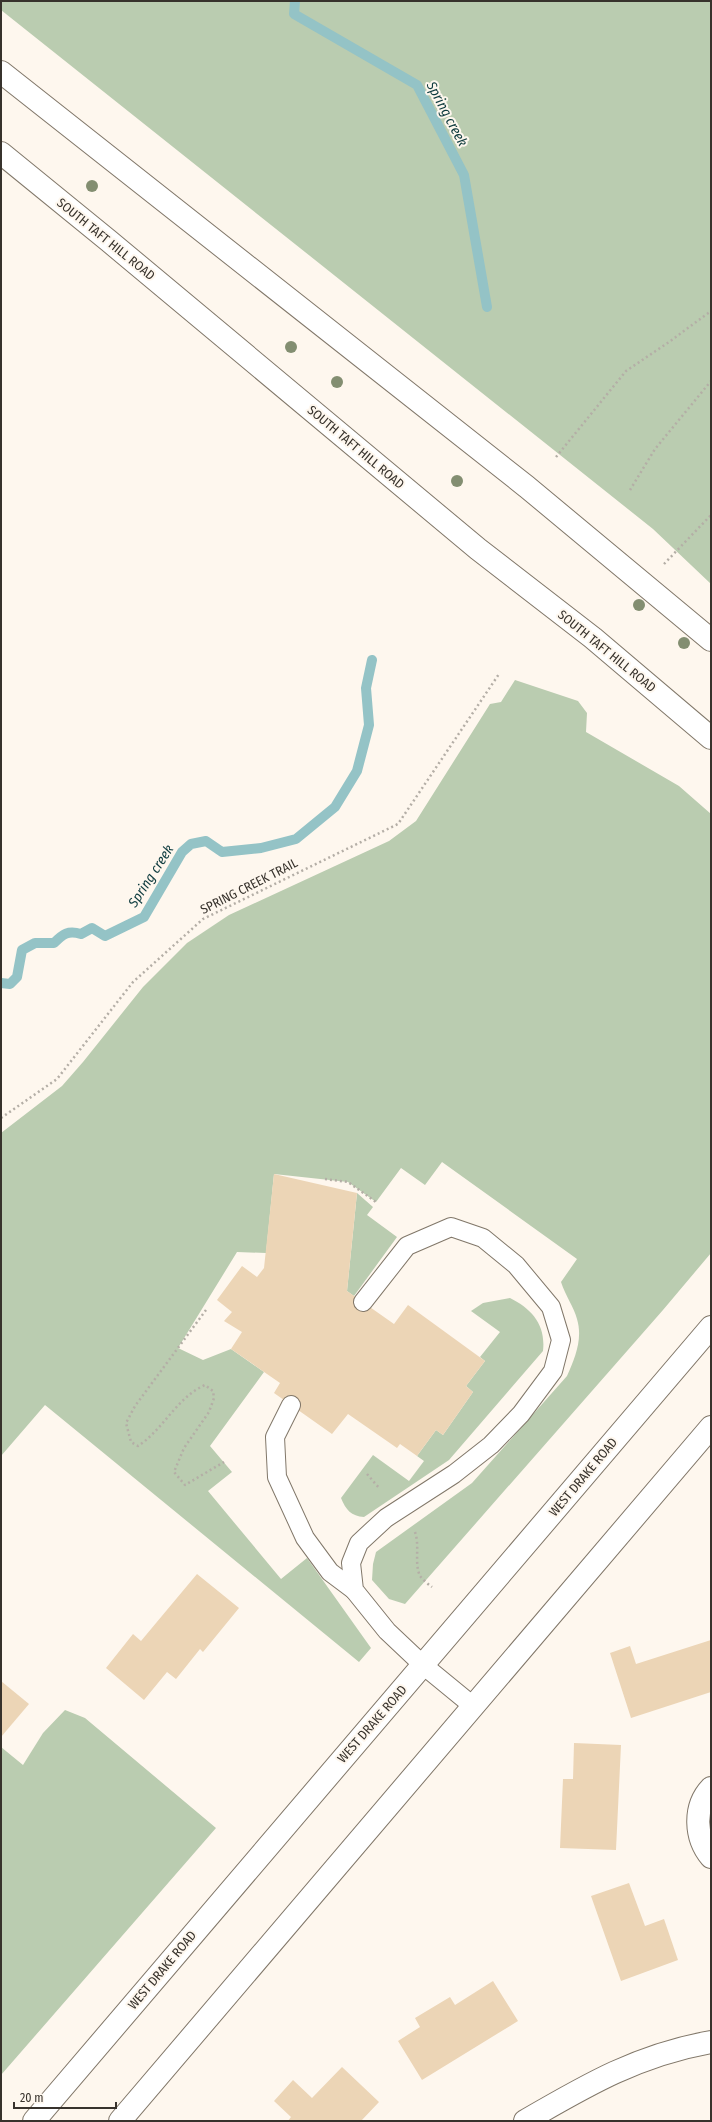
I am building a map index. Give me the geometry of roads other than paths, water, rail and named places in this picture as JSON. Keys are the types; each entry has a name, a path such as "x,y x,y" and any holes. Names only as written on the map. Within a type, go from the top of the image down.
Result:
{"main road":[{"path":"1,72 527,487 711,640"},
{"name":"SOUTH TAFT HILL ROAD","path":"1,154 109,241 478,549 593,638 711,738"},
{"name":"WEST DRAKE ROAD","path":"34,2121 711,1327"},
{"path":"120,2121 711,1427"},
{"path":"711,1788 700,1808 698,1824 701,1842 711,1857"},
{"path":"525,2121 590,2083 629,2065 692,2046 711,2042"}],"lane":[{"path":"354,1590 351,1563 359,1543 386,1518 454,1474 491,1445 521,1414 553,1371 561,1340 552,1307 516,1265 483,1238 451,1227 406,1246 363,1302"},
{"path":"291,1405 275,1437 277,1477 305,1538 330,1572 354,1590 387,1630 423,1665 473,1706"}],"waterway":[{"name":"Spring creek","path":"295,1 294,14 417,85 464,175 487,307"},
{"name":"Spring creek","path":"1,983 10,984 17,977 22,950 35,943 54,943 66,934 73,932 81,934 92,928 105,936 144,917 182,852 191,844 206,841 222,852 261,848 296,839 335,807 357,771 369,725 366,688 372,660"}]}
